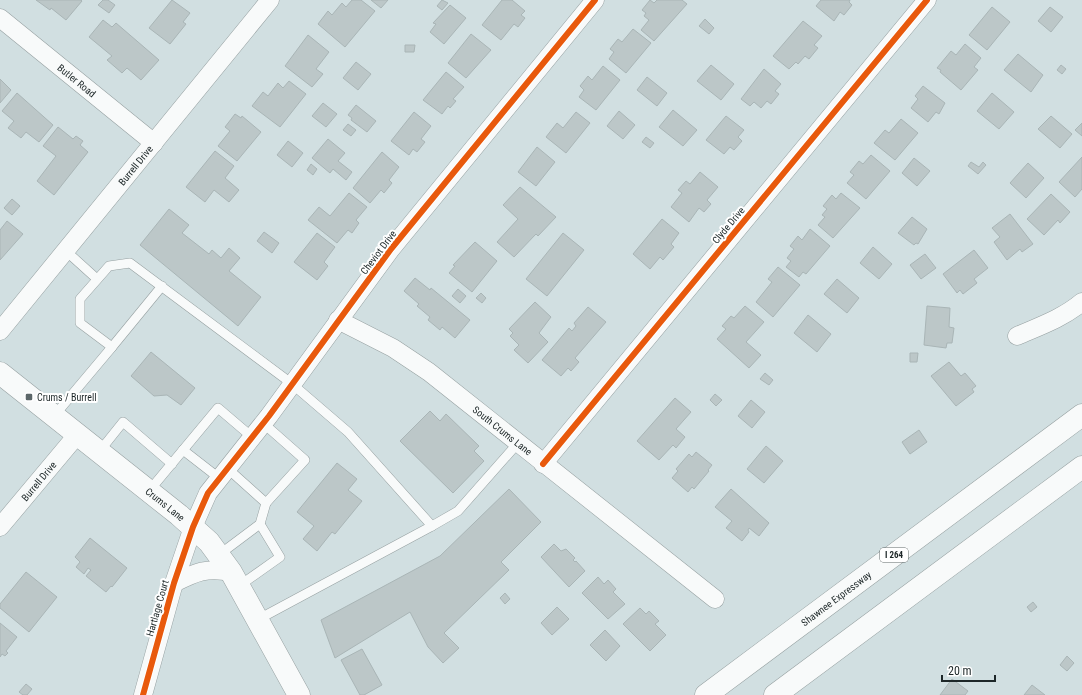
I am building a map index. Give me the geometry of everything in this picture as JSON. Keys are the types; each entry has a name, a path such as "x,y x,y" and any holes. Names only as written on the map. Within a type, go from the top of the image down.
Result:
{"main road":[{"name":"Crums Lane","path":"0,373 193,527 220,554 299,695"},
{"name":"Shawnee Expressway","path":"706,695 1082,415"},
{"path":"775,695 1082,467"}],"street":[{"name":"Burrell Drive","path":"0,331 270,0"},
{"name":"Cheviot Drive","path":"193,527 208,493 263,423 391,249 595,0"},
{"name":"Clyde Drive","path":"543,464 928,0"},
{"name":"Butler Road","path":"0,18 154,143"},
{"path":"1017,336 1054,321 1071,312 1082,302"},
{"name":"South Crums Lane","path":"338,320 393,348 429,372 715,599"},
{"name":"Burrell Drive","path":"0,527 77,435"},
{"name":"Hartlage Court","path":"143,695 174,583 193,527"},
{"path":"174,583 193,573 215,569 235,579"}],"lane":[{"path":"66,251 97,279"},
{"path":"112,347 80,323 80,299 109,266 130,263 291,383 348,432 432,526"},
{"path":"54,416 162,286"},
{"path":"149,492 218,408 252,437"},
{"path":"99,452 124,422 172,464"},
{"path":"220,554 260,524 266,503 305,460 263,423"},
{"path":"257,620 458,511 518,443"},
{"path":"184,450 223,473 266,503"},
{"path":"235,579 280,557 260,524"}],"building":[{"path":"36,0 82,1 66,20 51,8 50,10"},
{"path":"103,0 108,0 115,5 109,13 98,5"},
{"path":"172,0 190,13 183,22 186,24 170,44 149,28"},
{"path":"352,0 361,0 375,11 345,47 318,24 328,11 332,15 342,3 346,7"},
{"path":"371,0 388,0 381,8"},
{"path":"442,0 448,3 442,10 437,6"},
{"path":"502,0 512,0 525,11 521,15 525,18 518,27 514,24 501,40 482,25"},
{"path":"650,0 654,3 657,0 682,0 687,4 654,41 641,30 649,20 644,16 646,13 642,10"},
{"path":"821,0 850,0 849,2 852,5 844,15 840,12 834,21 816,6"},
{"path":"450,5 466,18 444,44 430,32 436,24 433,23"},
{"path":"992,7 1010,22 987,50 969,35"},
{"path":"1050,7 1063,17 1051,32 1038,21"},
{"path":"705,19 714,28 709,34 699,26"},
{"path":"103,20 112,27 116,23 159,60 141,80 127,68 122,73 107,60 112,56 89,37"},
{"path":"803,21 822,36 814,45 818,48 809,59 805,56 798,64 796,62 789,69 773,56"},
{"path":"633,29 651,43 626,73 609,59 614,52 610,49 618,39 622,42"},
{"path":"471,34 491,50 466,78 448,63"},
{"path":"308,35 329,52 316,69 323,74 312,87 285,66"},
{"path":"965,44 981,58 974,67 978,70 961,90 940,72 941,70 937,68 951,51 956,55"},
{"path":"405,45 415,45 414,52 405,52"},
{"path":"1018,54 1043,75 1031,92 1004,70"},
{"path":"356,62 371,74 358,90 343,78"},
{"path":"711,65 734,84 721,100 697,81"},
{"path":"1061,65 1066,69 1062,74 1057,70"},
{"path":"603,66 620,80 596,110 579,97 584,90 580,86 588,76 592,80"},
{"path":"764,69 781,84 775,91 779,94 771,104 767,101 761,108 754,102 750,106 741,99"},
{"path":"446,72 464,87 453,99 456,101 450,108 448,106 442,114 423,100"},
{"path":"647,77 667,93 657,106 637,90"},
{"path":"0,79 11,90 0,103"},
{"path":"289,81 306,94 280,127 252,106 263,92 268,96 278,83 283,88"},
{"path":"923,86 945,103 939,114 936,112 928,122 911,108 918,99 915,96"},
{"path":"17,93 53,125 39,142 26,132 21,138 8,128 14,121 2,111"},
{"path":"992,93 1014,112 999,129 977,111"},
{"path":"323,103 337,114 326,127 312,116"},
{"path":"356,105 376,121 367,132 351,120 352,118 348,115"},
{"path":"673,110 697,130 683,146 659,127"},
{"path":"619,111 635,125 623,139 607,126"},
{"path":"414,112 431,126 421,139 425,142 417,152 413,149 409,155 391,141"},
{"path":"576,112 590,123 566,153 546,137 557,123 563,128"},
{"path":"235,114 241,118 242,116 261,132 237,161 218,146 230,131 225,127"},
{"path":"726,116 744,130 738,137 742,141 734,150 730,147 724,154 706,140"},
{"path":"1051,116 1072,134 1060,148 1038,129"},
{"path":"901,119 918,133 895,160 874,143 885,130 889,133"},
{"path":"1082,123 1082,136 1075,130"},
{"path":"348,124 356,130 351,136 343,130"},
{"path":"58,127 73,139 76,136 83,141 80,145 88,152 54,195 37,181 56,156 43,146"},
{"path":"646,137 654,143 650,148 642,142"},
{"path":"328,139 345,153 338,161 352,172 346,180 333,169 330,173 312,158"},
{"path":"288,141 303,153 292,167 277,155"},
{"path":"537,147 555,162 536,186 518,172"},
{"path":"215,151 234,166 225,178 239,190 229,202 214,190 205,202 186,187"},
{"path":"382,152 399,167 389,180 392,183 384,193 381,190 370,203 353,188"},
{"path":"871,155 890,171 866,199 847,183 854,175 850,172 859,161 863,164"},
{"path":"1082,157 1082,189 1075,197 1059,182"},
{"path":"914,158 930,171 917,186 902,173"},
{"path":"971,162 979,167 983,162 986,165 978,174 968,166"},
{"path":"1028,163 1044,178 1026,198 1010,183"},
{"path":"311,164 317,169 313,175 307,170"},
{"path":"700,172 718,187 707,200 711,204 704,212 699,208 689,222 671,207 682,193 678,190 686,181 690,184"},
{"path":"520,187 556,217 538,236 536,234 514,257 497,242 518,219 503,205"},
{"path":"349,193 367,207 356,220 359,223 352,233 348,230 337,243 308,220 319,207 330,216"},
{"path":"841,193 860,208 833,238 818,225 825,217 822,215 827,209 823,206 832,195 836,199"},
{"path":"1051,194 1070,212 1060,223 1058,220 1044,235 1027,219"},
{"path":"12,199 20,206 12,215 4,208"},
{"path":"169,209 189,225 182,233 209,254 212,250 221,258 229,248 240,258 229,271 261,297 238,326 140,245"},
{"path":"1010,214 1033,244 1022,252 1020,249 1007,260 994,242 1000,237 992,228"},
{"path":"912,217 927,229 918,244 916,243 914,245 898,233"},
{"path":"662,219 679,233 671,244 674,247 663,260 660,257 650,269 633,254"},
{"path":"7,221 23,234 0,260 0,230"},
{"path":"810,229 830,246 806,274 803,272 799,277 786,267 791,261 787,258 794,249 790,246 798,236 802,240"},
{"path":"264,232 279,243 272,253 257,241"},
{"path":"317,233 335,247 324,262 328,266 317,280 294,262"},
{"path":"563,233 584,250 547,296 526,279"},
{"path":"475,242 497,261 472,292 449,273 455,266 453,265"},
{"path":"873,247 892,264 879,279 860,263"},
{"path":"974,250 988,268 974,279 977,283 963,294 960,290 957,293 943,274"},
{"path":"925,254 936,268 921,279 910,265"},
{"path":"778,267 800,285 773,317 756,302 772,282 768,279"},
{"path":"415,278 430,290 431,288 470,320 455,338 442,327 440,330 428,320 430,317 417,306 419,304 404,291"},
{"path":"837,279 859,298 847,313 824,294"},
{"path":"458,289 466,296 460,303 452,296"},
{"path":"481,293 486,298 482,303 476,298"},
{"path":"535,302 551,317 539,333 548,342 528,363 514,350 519,345 510,336 513,333 509,329"},
{"path":"745,306 764,322 746,342 761,355 749,368 717,339 726,329 722,326 731,316 734,318"},
{"path":"927,306 950,308 949,327 954,328 952,343 947,343 946,348 924,345"},
{"path":"588,307 606,322 575,358 579,362 571,371 568,368 561,376 542,360 569,328 572,331 576,326 574,323"},
{"path":"808,315 831,334 817,352 794,333"},
{"path":"151,352 195,388 181,405 167,395 154,396 131,376"},
{"path":"910,353 918,353 917,362 910,362"},
{"path":"949,362 961,376 965,373 976,386 972,389 974,392 956,406 931,376"},
{"path":"765,373 773,380 769,385 760,379"},
{"path":"715,394 722,400 716,406 710,400"},
{"path":"675,398 691,412 676,429 685,437 676,448 673,445 659,460 637,441"},
{"path":"751,400 765,412 752,428 738,416"},
{"path":"430,411 440,421 446,414 479,446 474,451 484,461 453,493 400,441"},
{"path":"919,430 927,442 910,454 902,442"},
{"path":"766,446 783,461 764,483 747,469"},
{"path":"696,452 712,465 694,489 692,487 688,492 672,478 678,471 676,469 689,454 692,457"},
{"path":"337,463 357,479 348,490 362,501 335,534 332,532 317,551 303,539 314,526 297,512"},
{"path":"509,489 541,522 501,562 509,570 444,633 459,648 443,663 428,647 410,612 335,658 321,620 440,556"},
{"path":"731,489 769,523 759,536 749,528 749,532 742,541 726,528 732,521 715,507"},
{"path":"90,538 127,568 112,587 111,586 106,592 86,576 91,570 88,568 84,574 76,567 80,562 75,557"},
{"path":"554,544 561,551 566,549 575,558 573,560 575,562 576,561 585,571 569,587 541,557"},
{"path":"26,572 57,597 29,632 0,608 0,604"},
{"path":"598,577 604,584 608,580 616,589 613,592 625,604 608,619 582,593"},
{"path":"505,593 510,599 505,604 500,598"},
{"path":"1033,602 1037,607 1031,612 1027,607"},
{"path":"557,607 569,619 552,635 541,623"},
{"path":"640,608 646,614 649,611 659,621 655,624 666,635 650,651 623,624"},
{"path":"0,623 17,637 6,651 8,653 5,656 2,654 0,657"},
{"path":"605,630 620,646 606,661 590,645"},
{"path":"362,649 382,685 364,695 360,695 341,660"},
{"path":"1067,656 1074,663 1067,671 1060,665"},
{"path":"952,679 968,691 965,695 940,695"},
{"path":"26,684 32,689 27,695 23,695 19,692"},
{"path":"1032,685 1045,695 1024,695"}],"cycle path":[{"path":"143,695 174,583 193,527 208,493 269,416 391,249 595,0"},
{"path":"543,464 927,0"}],"place":[{"name":"Crums / Burrell","path":"29,397"}]}
